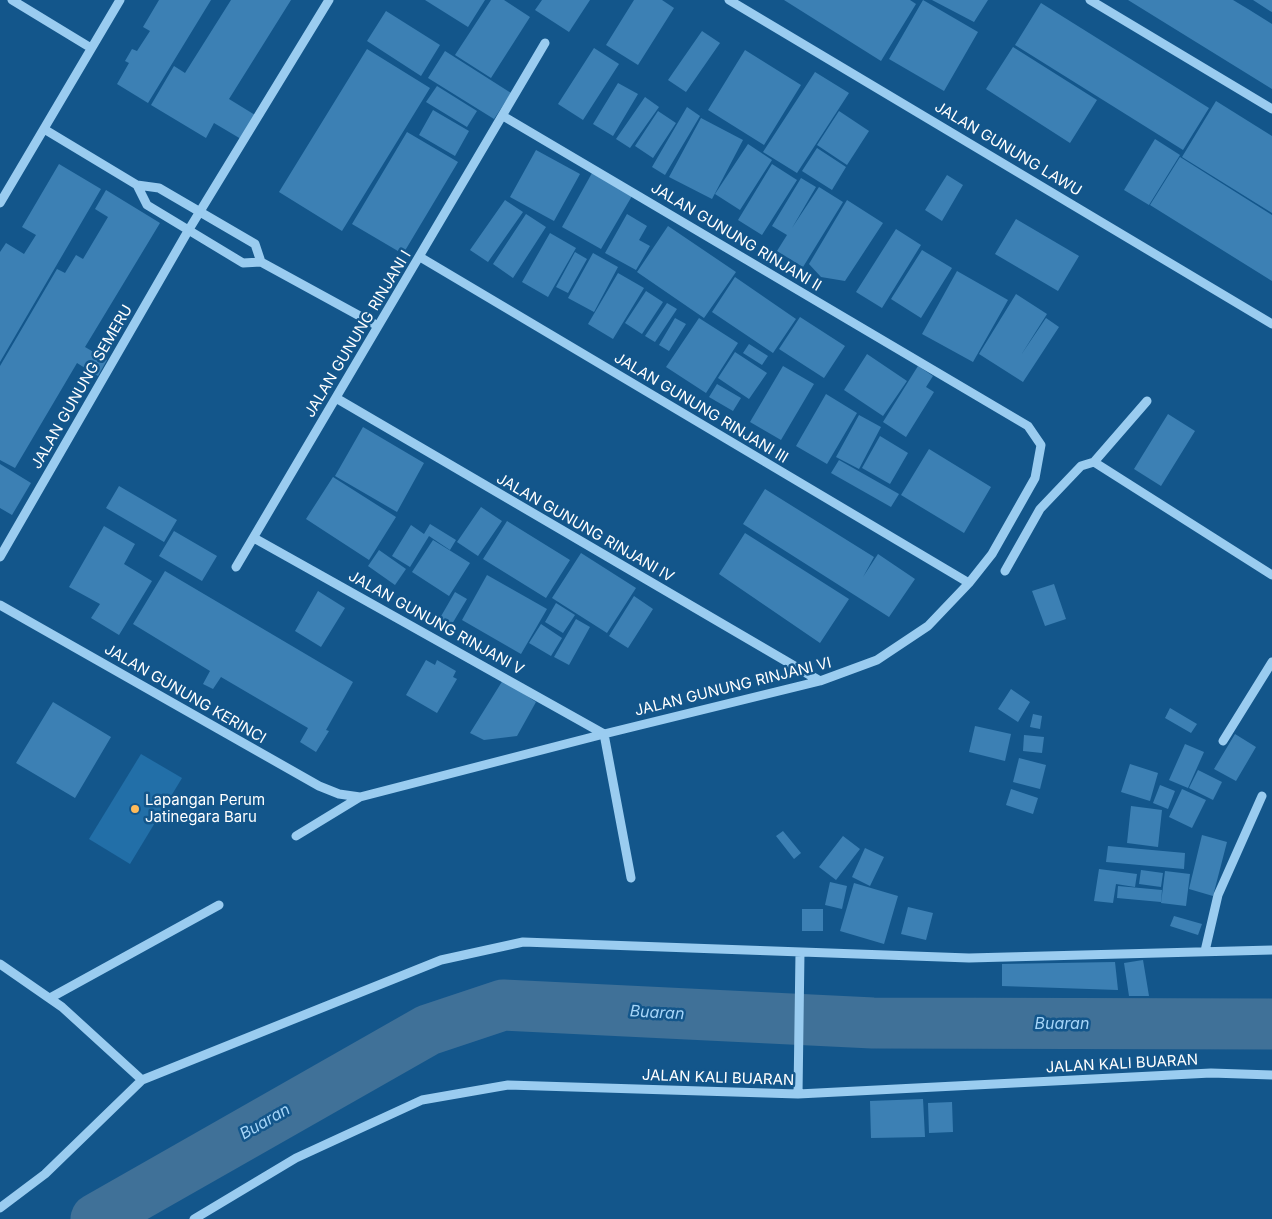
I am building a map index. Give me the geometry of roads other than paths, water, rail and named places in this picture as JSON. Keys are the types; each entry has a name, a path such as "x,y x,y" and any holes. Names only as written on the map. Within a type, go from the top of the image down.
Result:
{"street":[{"path":"12,0 91,48"},
{"path":"0,203 120,0"},
{"name":"JALAN GUNUNG SEMERU","path":"0,557 188,231 329,0"},
{"name":"JALAN GUNUNG LAWU","path":"729,0 1272,324"},
{"path":"1090,0 1272,109"},
{"path":"503,116 545,43"},
{"name":"JALAN GUNUNG RINJANI I","path":"236,567 503,116"},
{"name":"JALAN GUNUNG RINJANI II","path":"503,116 1028,426"},
{"path":"44,129 137,186 159,188 255,244 261,262"},
{"path":"0,182 9,188"},
{"path":"137,186 148,205 243,263 261,262 378,326"},
{"name":"JALAN GUNUNG RINJANI III","path":"420,257 969,583"},
{"name":"JALAN GUNUNG RINJANI IV","path":"336,398 820,681"},
{"path":"1004,571 1040,509 1081,466 1094,462 1147,401"},
{"name":"JALAN GUNUNG RINJANI VI","path":"360,797 820,681 884,655 928,626 969,583 992,554 1035,478 1041,445 1028,426"},
{"path":"1094,462 1272,575"},
{"name":"JALAN GUNUNG RINJANI V","path":"254,538 604,734"},
{"name":"JALAN GUNUNG KERINCI","path":"0,606 319,786 339,794 360,797"},
{"path":"1223,742 1272,662"},
{"path":"604,734 631,878"},
{"path":"1205,952 1218,895 1262,796"},
{"path":"296,836 360,797"},
{"path":"50,998 219,905"},
{"path":"0,1208 45,1174 142,1080 441,960 523,942 969,958 1272,950"},
{"path":"798,1094 800,1076 800,952"},
{"path":"0,964 50,998 142,1080"},
{"name":"JALAN KALI BUARAN","path":"194,1219 296,1158 422,1100 508,1085 798,1094 1211,1073 1272,1075"}],"waterway":[{"name":"Buaran","path":"96,1219 428,1030 503,1005 873,1023 1272,1024"}],"place":[{"name":"Lapangan Perum Jatinegara Baru","path":"135,809"}]}
